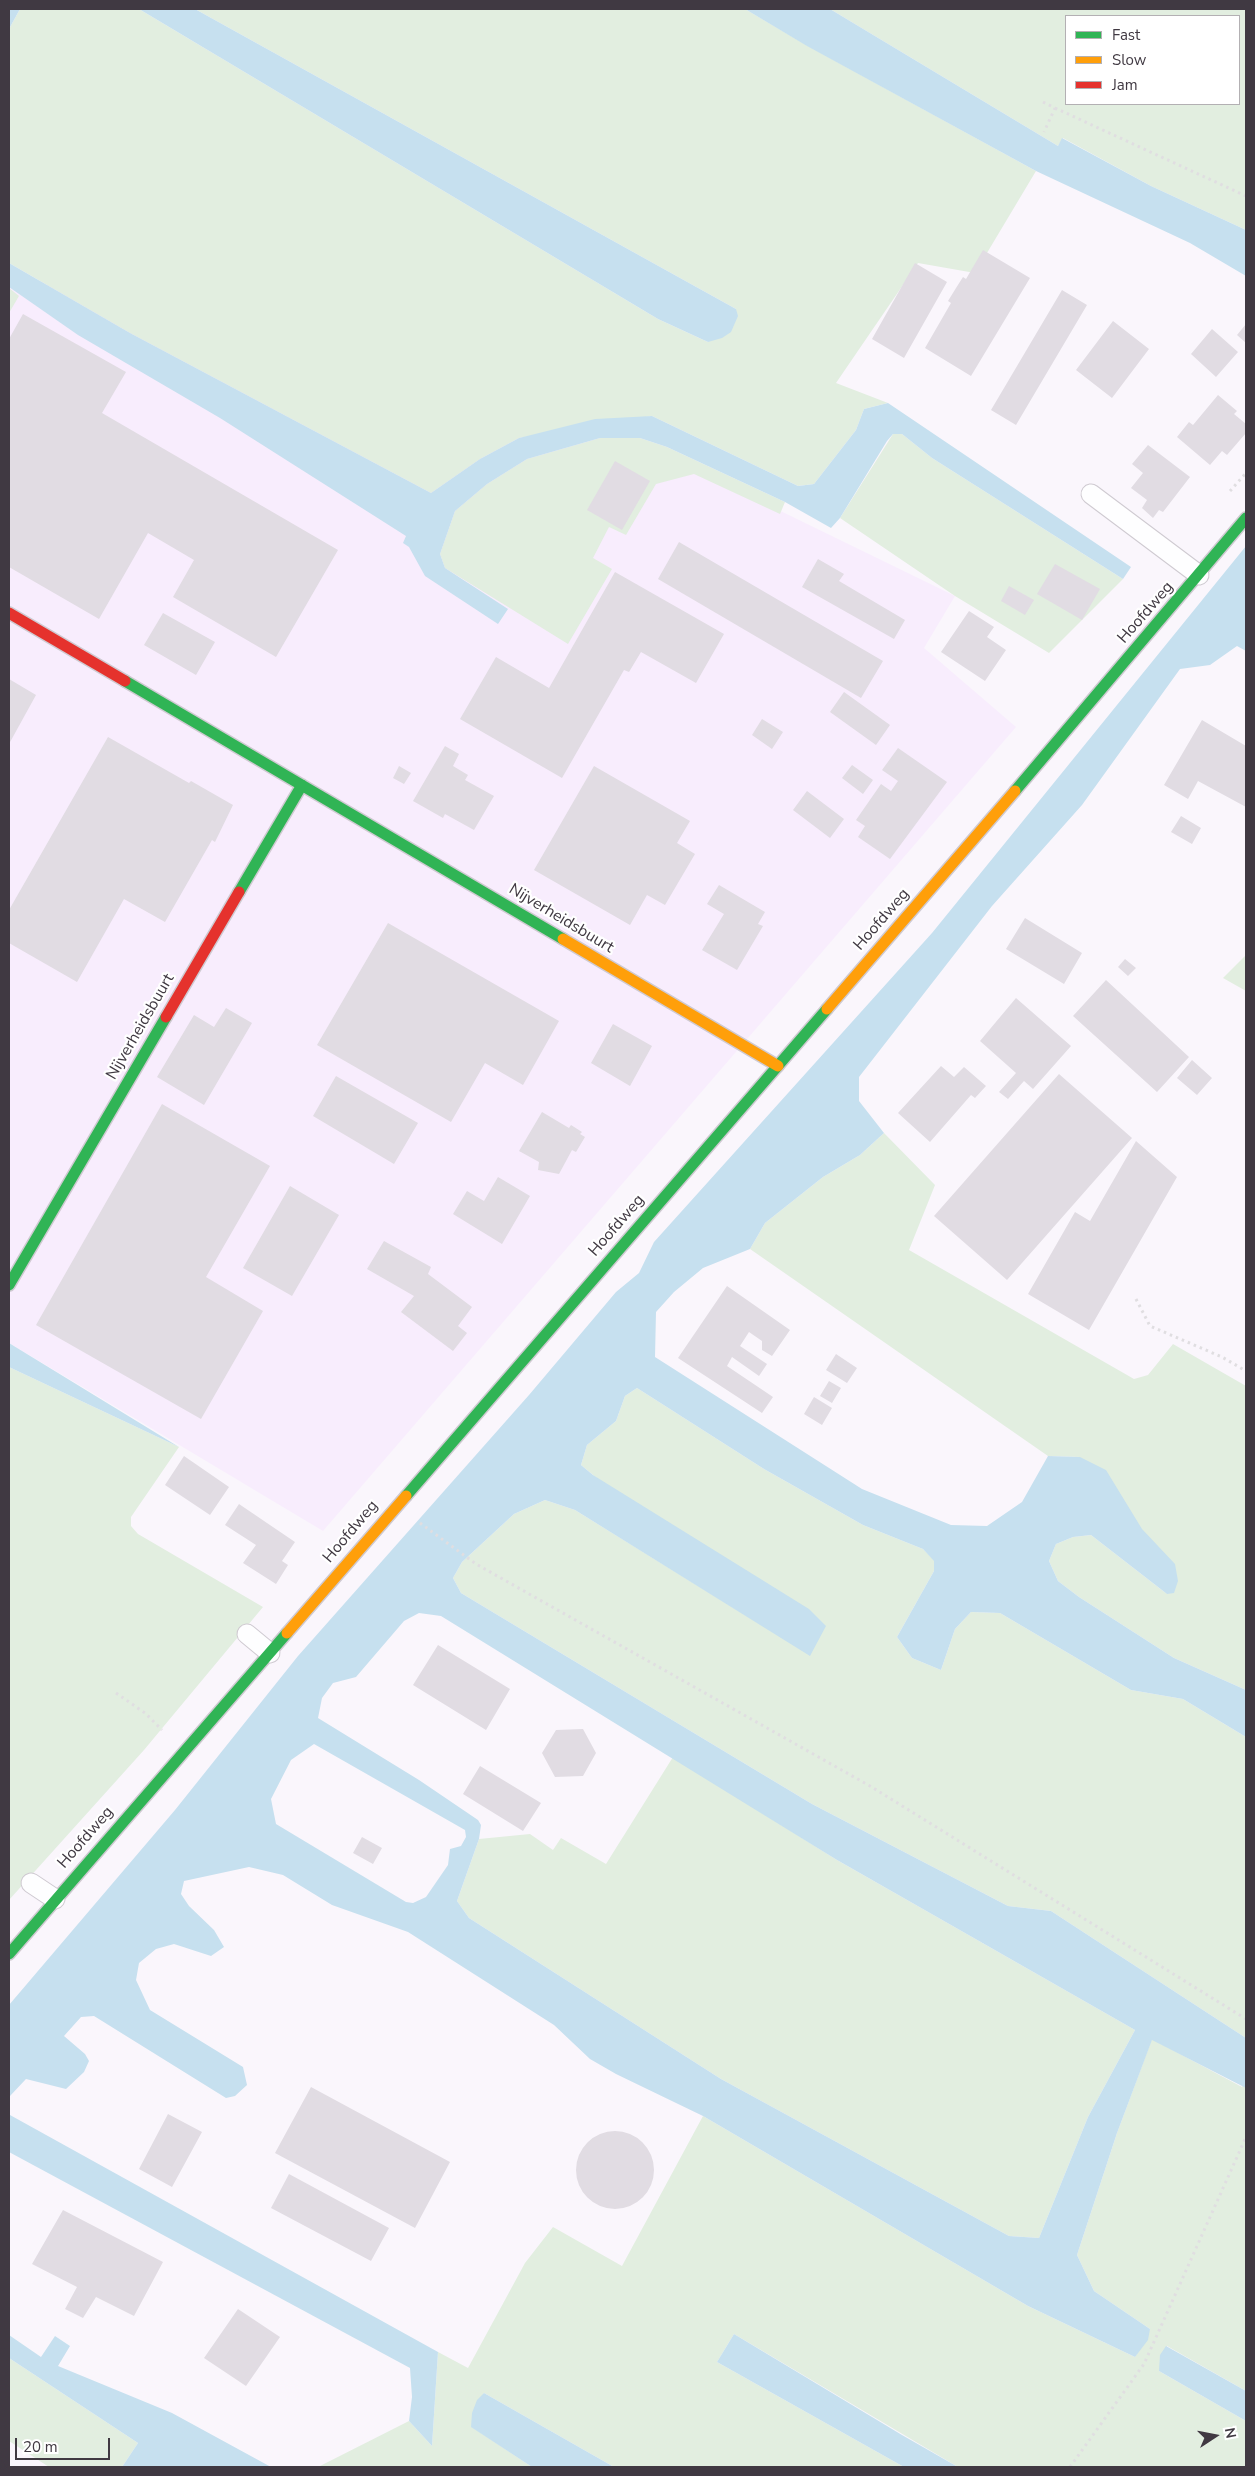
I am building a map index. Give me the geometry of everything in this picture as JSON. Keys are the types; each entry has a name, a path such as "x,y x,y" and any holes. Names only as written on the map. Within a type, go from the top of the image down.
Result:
{"street":[{"name":"Hoofdweg","path":"9,1954 778,1066 1200,575 1246,518"},
{"name":"Nijverheidsbuurt","path":"9,613 778,1066"},
{"name":"Nijverheidsbuurt","path":"9,1285 302,785"}],"lane":[{"path":"1091,494 1200,575"},
{"path":"247,1634 270,1653"},
{"path":"31,1883 55,1899"}],"path":[{"path":"1043,102 1246,196"},
{"path":"1044,132 1055,108"},
{"path":"1136,1299 1150,1326 1222,1356 1246,1371"},
{"path":"417,1520 476,1564 870,1786 1246,2019"},
{"path":"116,1693 145,1712 182,1753"},
{"path":"1070,2467 1144,2364 1246,2137"}],"shaded area":[{"path":"9,273 641,443 955,596 924,648 1016,727 323,1531 9,1343"}],"green space":[{"path":"20,9 139,9 658,319 708,342 736,309 195,9 745,9 808,46 1036,171 975,273 918,263 836,383 888,403 864,409 856,430 814,484 798,486 652,416 519,438 480,459 431,493 130,333 9,263 9,29"},
{"path":"830,9 1246,9 1246,230 1151,186 1063,138 1058,146"},
{"path":"9,288 19,296 9,313"},
{"path":"893,434 902,434 932,458 1123,579 1049,653 955,596 840,518"},
{"path":"600,438 640,438 667,447 785,502 780,514 694,474 656,484 626,535 609,527 593,558 612,569 568,644 445,568 440,554 455,511 487,484 527,459"},
{"path":"1246,955 1246,991 1223,978"},
{"path":"884,1133 935,1185 909,1250 1134,1379 1148,1375 1173,1344 1246,1386 1246,1690 1174,1658 1079,1597 1058,1581 1049,1561 1056,1544 1073,1537 1091,1535 1167,1594 1077,1485 1080,1457 1048,1456 750,1249 765,1223 823,1177 860,1155"},
{"path":"9,1367 179,1447 131,1517 131,1526 138,1534 263,1607 144,1750 9,1900"},
{"path":"637,1388 764,1469 863,1525 923,1549 935,1561 934,1571 897,1637 912,1658 941,1670 955,1629 971,1612 1000,1613 1131,1690 1183,1699 1246,1737 1246,2038 1051,1911 1008,1906 812,1804 461,1593 453,1578 462,1562 514,1514 545,1500 575,1510 810,1655 581,1465 587,1445 616,1421 625,1396"},
{"path":"673,1757 837,1860 1135,2030 1088,2117 1039,2238 1009,2236 721,2079 469,1918 457,1901 479,1839 530,1834 553,1850 561,1838 606,1864"},
{"path":"1152,2039 1242,2087 1246,2079 1246,2391 1167,2346 1159,2371 1246,2421 1246,2467 958,2467 734,2334 717,2362 904,2467 614,2467 484,2393 472,2427 532,2467 318,2467 409,2421 432,2446 438,2352 468,2368 525,2263 553,2227 622,2266 703,2116 1028,2306 1135,2357 1150,2329 1094,2291 1077,2255 1117,2133"},
{"path":"9,2358 138,2443 122,2467 49,2467 9,2441"}],"water":[{"path":"9,9 20,9 9,29"},
{"path":"139,9 195,9 736,309 738,316 731,332 722,338 708,342 658,319"},
{"path":"745,9 830,9 1058,146 1062,138 1151,186 1246,230 1246,276 1190,243 1036,171 807,46"},
{"path":"9,263 130,333 431,493 480,459 519,438 595,419 652,416 798,486 814,484 856,430 864,409 888,403 1131,567 1123,579 932,458 902,434 893,434 887,441 840,518 831,528 785,502 667,447 640,438 600,438 527,459 487,484 455,511 440,554 445,568 508,609 498,624 425,576 409,547 403,543 406,536 220,418 78,335 9,287"},
{"path":"1246,546 1246,651 1237,646 1210,665 1180,669 1082,805 992,906 859,1077 859,1101 884,1133 860,1155 823,1177 765,1223 750,1249 703,1268 674,1292 656,1312 655,1357 862,1489 951,1525 987,1526 1022,1502 1048,1456 1080,1457 1106,1470 1142,1529 1175,1564 1178,1581 1174,1593 1167,1594 1091,1535 1073,1537 1056,1544 1049,1561 1058,1581 1079,1597 1174,1658 1246,1690 1246,1737 1183,1699 1131,1690 1000,1613 971,1612 955,1629 941,1670 912,1658 897,1637 934,1571 934,1561 923,1549 863,1525 764,1469 637,1388 625,1396 616,1421 587,1445 581,1465 593,1475 809,1609 826,1626 810,1656 575,1510 545,1500 514,1514 462,1562 453,1578 461,1593 812,1804 1008,1906 1051,1911 1246,2038 1246,2088 1152,2040 1117,2133 1077,2255 1094,2291 1150,2329 1148,2340 1135,2357 1028,2306 703,2116 616,2074 590,2059 554,2025 408,1932 332,1905 283,1875 249,1867 184,1881 181,1894 189,1906 214,1930 224,1947 211,1956 174,1944 156,1949 139,1963 136,1980 150,2010 243,2067 247,2085 235,2096 226,2098 94,2016 81,2017 64,2036 85,2054 89,2061 84,2072 66,2089 26,2079 10,2096 10,2115 438,2352 432,2446 409,2421 412,2397 410,2368 9,2152 9,2005 175,1810 298,1656 529,1395 616,1292 639,1273 654,1242 932,933","holes":["419,1613 441,1616 837,1860 1135,2030 1088,2117 1039,2238 1009,2236 721,2079 469,1918 457,1901 479,1839 481,1825 478,1820 419,1780 318,1718 322,1698 333,1683 356,1677 404,1621","314,1744 465,1830 466,1837 461,1846 450,1849 448,1865 426,1897 413,1903 406,1902 276,1824 271,1799 291,1760"]},
{"path":"9,1343 179,1447 9,1367"},
{"path":"734,2334 958,2467 904,2467 717,2362"},
{"path":"9,2335 41,2357 55,2336 70,2346 58,2366 172,2413 271,2467 122,2467 138,2443 9,2358"},
{"path":"1166,2346 1246,2391 1246,2421 1159,2371 1160,2355"},
{"path":"484,2393 614,2467 532,2467 471,2427 472,2413 477,2400"}],"building":[{"path":"983,250 1030,278 971,376 925,348 951,303 948,301 963,277 966,279"},
{"path":"915,263 947,282 904,358 872,339"},
{"path":"1062,290 1087,305 1016,425 991,410"},
{"path":"23,314 126,372 102,413 338,550 276,657 173,597 194,560 148,533 99,619 9,567 9,339"},
{"path":"1113,321 1149,349 1112,398 1076,370"},
{"path":"1246,324 1246,343 1237,335"},
{"path":"1212,329 1238,352 1216,377 1191,354"},
{"path":"1218,395 1237,411 1234,414 1246,424 1246,433 1227,455 1222,451 1210,465 1177,437 1189,422 1193,425"},
{"path":"1148,445 1190,477 1163,512 1159,510 1153,518 1142,508 1147,500 1131,488 1143,473 1132,464"},
{"path":"615,461 650,481 622,530 587,510"},
{"path":"679,542 883,661 861,698 658,579"},
{"path":"818,559 844,574 839,581 905,620 894,639 802,587"},
{"path":"1055,564 1100,589 1082,620 1037,594"},
{"path":"615,572 724,634 696,683 641,652 629,672 624,670 562,778 460,719 496,657 549,688"},
{"path":"1009,586 1034,600 1025,615 1001,601"},
{"path":"969,611 994,627 987,637 1006,650 985,681 941,652"},
{"path":"163,613 215,642 196,675 144,645"},
{"path":"9,679 36,695 9,744"},
{"path":"844,692 890,725 876,745 830,712"},
{"path":"762,719 783,732 772,749 752,735"},
{"path":"1202,720 1246,746 1246,807 1198,781 1188,799 1164,785"},
{"path":"108,737 189,783 191,781 233,805 215,842 212,840 165,922 124,899 77,982 9,943 9,910"},
{"path":"445,746 459,754 453,766 468,775 465,780 494,796 474,830 445,814 443,818 413,801"},
{"path":"898,748 947,782 890,859 858,837 865,826 856,820 881,784 891,791 898,781 882,770"},
{"path":"852,765 873,780 863,794 842,778"},
{"path":"399,766 411,773 404,784 393,778"},
{"path":"594,766 690,821 677,843 695,854 665,905 647,895 630,925 534,870"},
{"path":"807,791 844,819 830,838 793,810"},
{"path":"1181,816 1201,828 1192,844 1171,832"},
{"path":"719,885 765,912 758,924 763,926 737,970 702,950 724,914 707,904"},
{"path":"1025,918 1082,953 1064,984 1006,949"},
{"path":"388,923 559,1021 523,1085 485,1063 451,1122 317,1045"},
{"path":"1125,959 1136,968 1128,976 1118,967"},
{"path":"1106,980 1189,1057 1157,1092 1073,1016"},
{"path":"1016,998 1071,1046 1033,1089 1024,1081 1008,1099 999,1092 1016,1073 980,1041"},
{"path":"226,1008 252,1023 204,1105 157,1077 194,1015 214,1027"},
{"path":"613,1024 652,1046 630,1086 591,1063"},
{"path":"1192,1060 1212,1078 1197,1095 1177,1078"},
{"path":"941,1066 954,1077 964,1067 986,1086 975,1098 971,1095 930,1142 898,1113"},
{"path":"1059,1074 1132,1138 1007,1280 934,1216"},
{"path":"336,1076 418,1123 394,1164 313,1116"},
{"path":"162,1104 270,1166 206,1277 263,1311 201,1419 36,1325"},
{"path":"542,1112 569,1128 571,1125 582,1132 580,1134 585,1137 576,1152 572,1150 559,1174 538,1170 539,1162 519,1151"},
{"path":"1136,1141 1177,1177 1089,1330 1028,1294 1075,1212 1090,1221"},
{"path":"498,1177 530,1196 502,1244 453,1214 467,1191 484,1201"},
{"path":"290,1186 339,1215 292,1296 243,1268"},
{"path":"384,1241 431,1267 428,1274 472,1307 458,1326 467,1333 453,1351 401,1312 414,1296 367,1269"},
{"path":"727,1286 790,1330 772,1356 762,1350 762,1341 749,1332 740,1346 767,1364 759,1376 732,1357 727,1366 773,1397 762,1413 678,1358"},
{"path":"836,1354 857,1368 847,1383 826,1370"},
{"path":"829,1381 841,1388 832,1403 820,1396"},
{"path":"814,1397 832,1408 822,1425 804,1414"},
{"path":"184,1456 229,1487 210,1515 165,1485"},
{"path":"239,1504 295,1542 282,1561 288,1565 276,1584 243,1563 256,1545 225,1525"},
{"path":"438,1645 510,1689 486,1730 413,1685"},
{"path":"583,1729 596,1753 583,1776 555,1777 542,1753 556,1730"},
{"path":"480,1766 541,1803 523,1831 463,1794"},
{"path":"362,1837 382,1848 373,1864 353,1853"},
{"path":"311,2087 450,2162 415,2228 275,2153"},
{"path":"168,2114 202,2132 172,2187 139,2169"},
{"path":"615,2131 630,2134 647,2148 651,2155 654,2170 651,2185 637,2202 630,2206 615,2209 600,2206 583,2192 579,2185 576,2170 579,2155 593,2138 600,2134"},
{"path":"289,2174 389,2228 371,2261 271,2208"},
{"path":"63,2210 163,2262 134,2316 96,2297 83,2318 65,2309 77,2287 32,2264"},
{"path":"238,2309 280,2337 246,2386 204,2358"}],"traffic: fast":[{"path":"1015,791 1246,518"},
{"path":"125,681 563,939"},
{"path":"239,892 302,785"},
{"path":"406,1496 827,1009"},
{"path":"9,1285 166,1017"},
{"path":"9,1954 287,1633"}],"traffic: slow":[{"path":"827,1009 1015,791"},
{"path":"563,939 778,1066"},
{"path":"287,1633 406,1496"}],"traffic: jam":[{"path":"9,613 125,681"},
{"path":"166,1017 239,892"}]}
